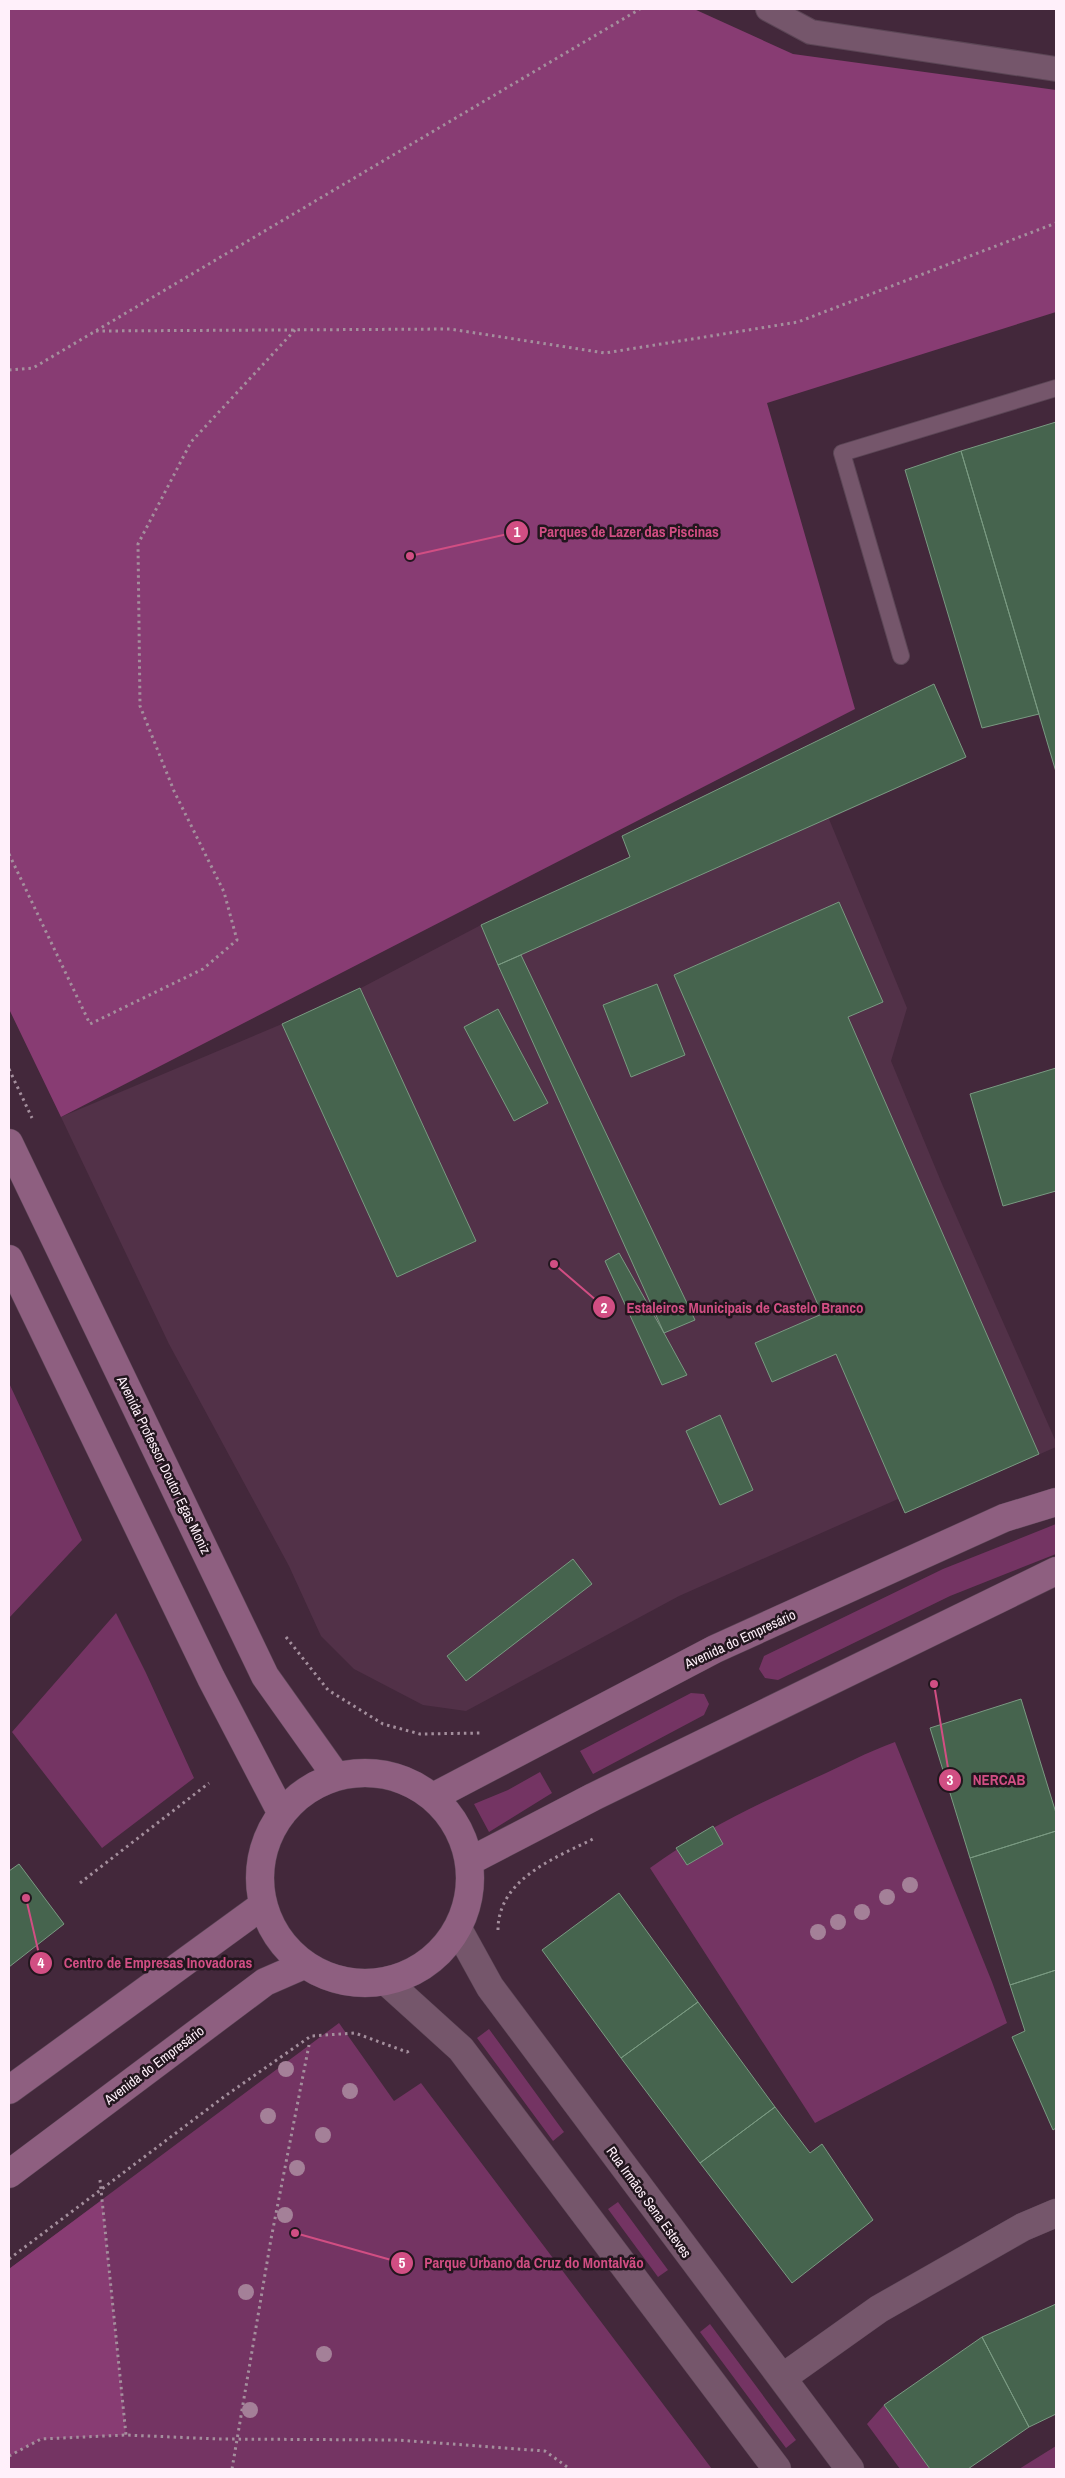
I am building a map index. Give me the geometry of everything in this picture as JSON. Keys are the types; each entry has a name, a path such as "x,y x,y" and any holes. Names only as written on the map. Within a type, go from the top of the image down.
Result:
{"main road":[{"name":"Avenida Professor Doutor Egas Moniz","path":"9,1143 265,1676 336,1776"},
{"path":"9,1259 212,1678 282,1814"},
{"name":"Avenida do Empresário","path":"433,1797 715,1649 1004,1518 1056,1502"},
{"path":"470,1862 593,1796 1056,1571"},
{"path":"353,1773 388,1775 422,1788 433,1797 448,1813 465,1844 470,1862 471,1879 464,1914 458,1929 447,1945 420,1969 387,1982 351,1983 319,1973 304,1965 292,1954 271,1927 263,1905 262,1861 272,1829 282,1814 292,1802 321,1782 336,1776 353,1773"},
{"path":"9,2090 263,1905"},
{"name":"Avenida do Empresário","path":"9,2174 265,1982 304,1965"}],"street":[{"path":"768,9 811,32 1056,69"},
{"name":"Rua Irmãos Sena Esteves","path":"458,1929 490,1987 850,2469"},
{"path":"387,1982 461,2050 777,2469"},
{"path":"782,2378 879,2309 1023,2227 1056,2213"}],"lane":[{"path":"901,656 842,453 1056,388"}],"path":[{"path":"9,370 33,368 640,9"},
{"path":"96,331 450,328 605,353 798,322 1056,223"},
{"path":"9,854 90,1024 203,969 237,940 224,892 174,791 140,706 138,544 191,442 294,330"},
{"path":"9,1069 34,1122"},
{"path":"283,1634 328,1690 383,1724 420,1734 482,1733"},
{"path":"80,1883 209,1783"},
{"path":"498,1931 498,1922 509,1894 526,1875 593,1840 590,1833"},
{"path":"9,2259 225,2096 311,2036 354,2033 407,2052 414,2048"},
{"path":"232,2469 271,2240 309,2045"},
{"path":"100,2180 99,2192 126,2435"},
{"path":"9,2456 41,2439 126,2435 218,2439 236,2437 398,2440 545,2451 570,2469"}],"shaded area":[{"path":"9,9 694,9 793,54 1056,90 1056,312 767,403 855,709 61,1117 9,1009"},
{"path":"934,684 966,757 829,819 907,1008 891,1061 942,1184 1056,1442 1056,1447 905,1513 898,1499 679,1596 466,1711 423,1705 354,1669 321,1636 289,1566 169,1344 61,1117 282,1024 361,988 481,925 630,857 622,836"},
{"path":"9,1383 82,1540 9,1618"},
{"path":"1056,1524 1056,1554 950,1596 778,1680 765,1678 759,1669 764,1656 943,1569"},
{"path":"116,1613 194,1778 102,1848 12,1732"},
{"path":"691,1693 704,1694 709,1704 704,1715 593,1774 580,1751"},
{"path":"895,1742 1007,2023 815,2123 650,1868 689,1842 730,1819"},
{"path":"540,1772 552,1793 489,1832 474,1804 508,1790"},
{"path":"339,2023 394,2101 421,2083 712,2469 9,2469 9,2269"},
{"path":"489,2029 564,2132 553,2141 477,2038"},
{"path":"102,2200 126,2435 41,2439 9,2456 9,2269"},
{"path":"618,2202 668,2270 658,2277 608,2209"},
{"path":"710,2324 796,2440 786,2448 700,2332"},
{"path":"884,2405 930,2469 900,2469 867,2424"},
{"path":"1056,2446 1056,2469 1019,2469"}],"building":[{"path":"1056,422 1056,772 961,451"},
{"path":"961,451 1039,714 982,728 905,470"},
{"path":"934,684 966,757 498,965 481,925 630,857 622,836"},
{"path":"839,902 883,1002 848,1017 1039,1454 905,1513 836,1354 772,1382 755,1343 822,1314 674,975"},
{"path":"521,955 695,1320 664,1333 498,965"},
{"path":"657,984 685,1055 631,1077 603,1005"},
{"path":"360,988 476,1241 397,1277 282,1024"},
{"path":"498,1009 548,1103 514,1121 464,1027"},
{"path":"1056,1068 1056,1191 1003,1206 970,1094"},
{"path":"619,1253 687,1375 662,1385 605,1261"},
{"path":"720,1415 753,1490 720,1505 686,1431"},
{"path":"573,1559 592,1584 466,1681 447,1656"},
{"path":"1021,1699 1056,1813 1056,1831 970,1858 930,1728"},
{"path":"713,1826 723,1844 687,1865 676,1848"},
{"path":"1056,1831 1056,1970 1010,1985 970,1858"},
{"path":"19,1864 64,1924 9,1967 9,1871"},
{"path":"619,1893 698,2002 621,2058 542,1950"},
{"path":"1056,1970 1056,2128 1053,2130 1012,2037 1025,2031 1010,1985"},
{"path":"698,2002 775,2107 700,2163 621,2058"},
{"path":"775,2107 810,2153 822,2144 873,2220 792,2283 700,2163"},
{"path":"1056,2304 1056,2414 1029,2427 982,2337"},
{"path":"982,2337 1029,2427 968,2469 930,2469 884,2405"}],"place":[{"name":"Parques de Lazer das Piscinas","path":"410,556"},
{"name":"Estaleiros Municipais de Castelo Branco","path":"554,1264"},
{"name":"NERCAB","path":"934,1684"},
{"name":"Centro de Empresas Inovadoras","path":"26,1898"},
{"name":"Parque Urbano da Cruz do Montalvão","path":"295,2233"}]}
